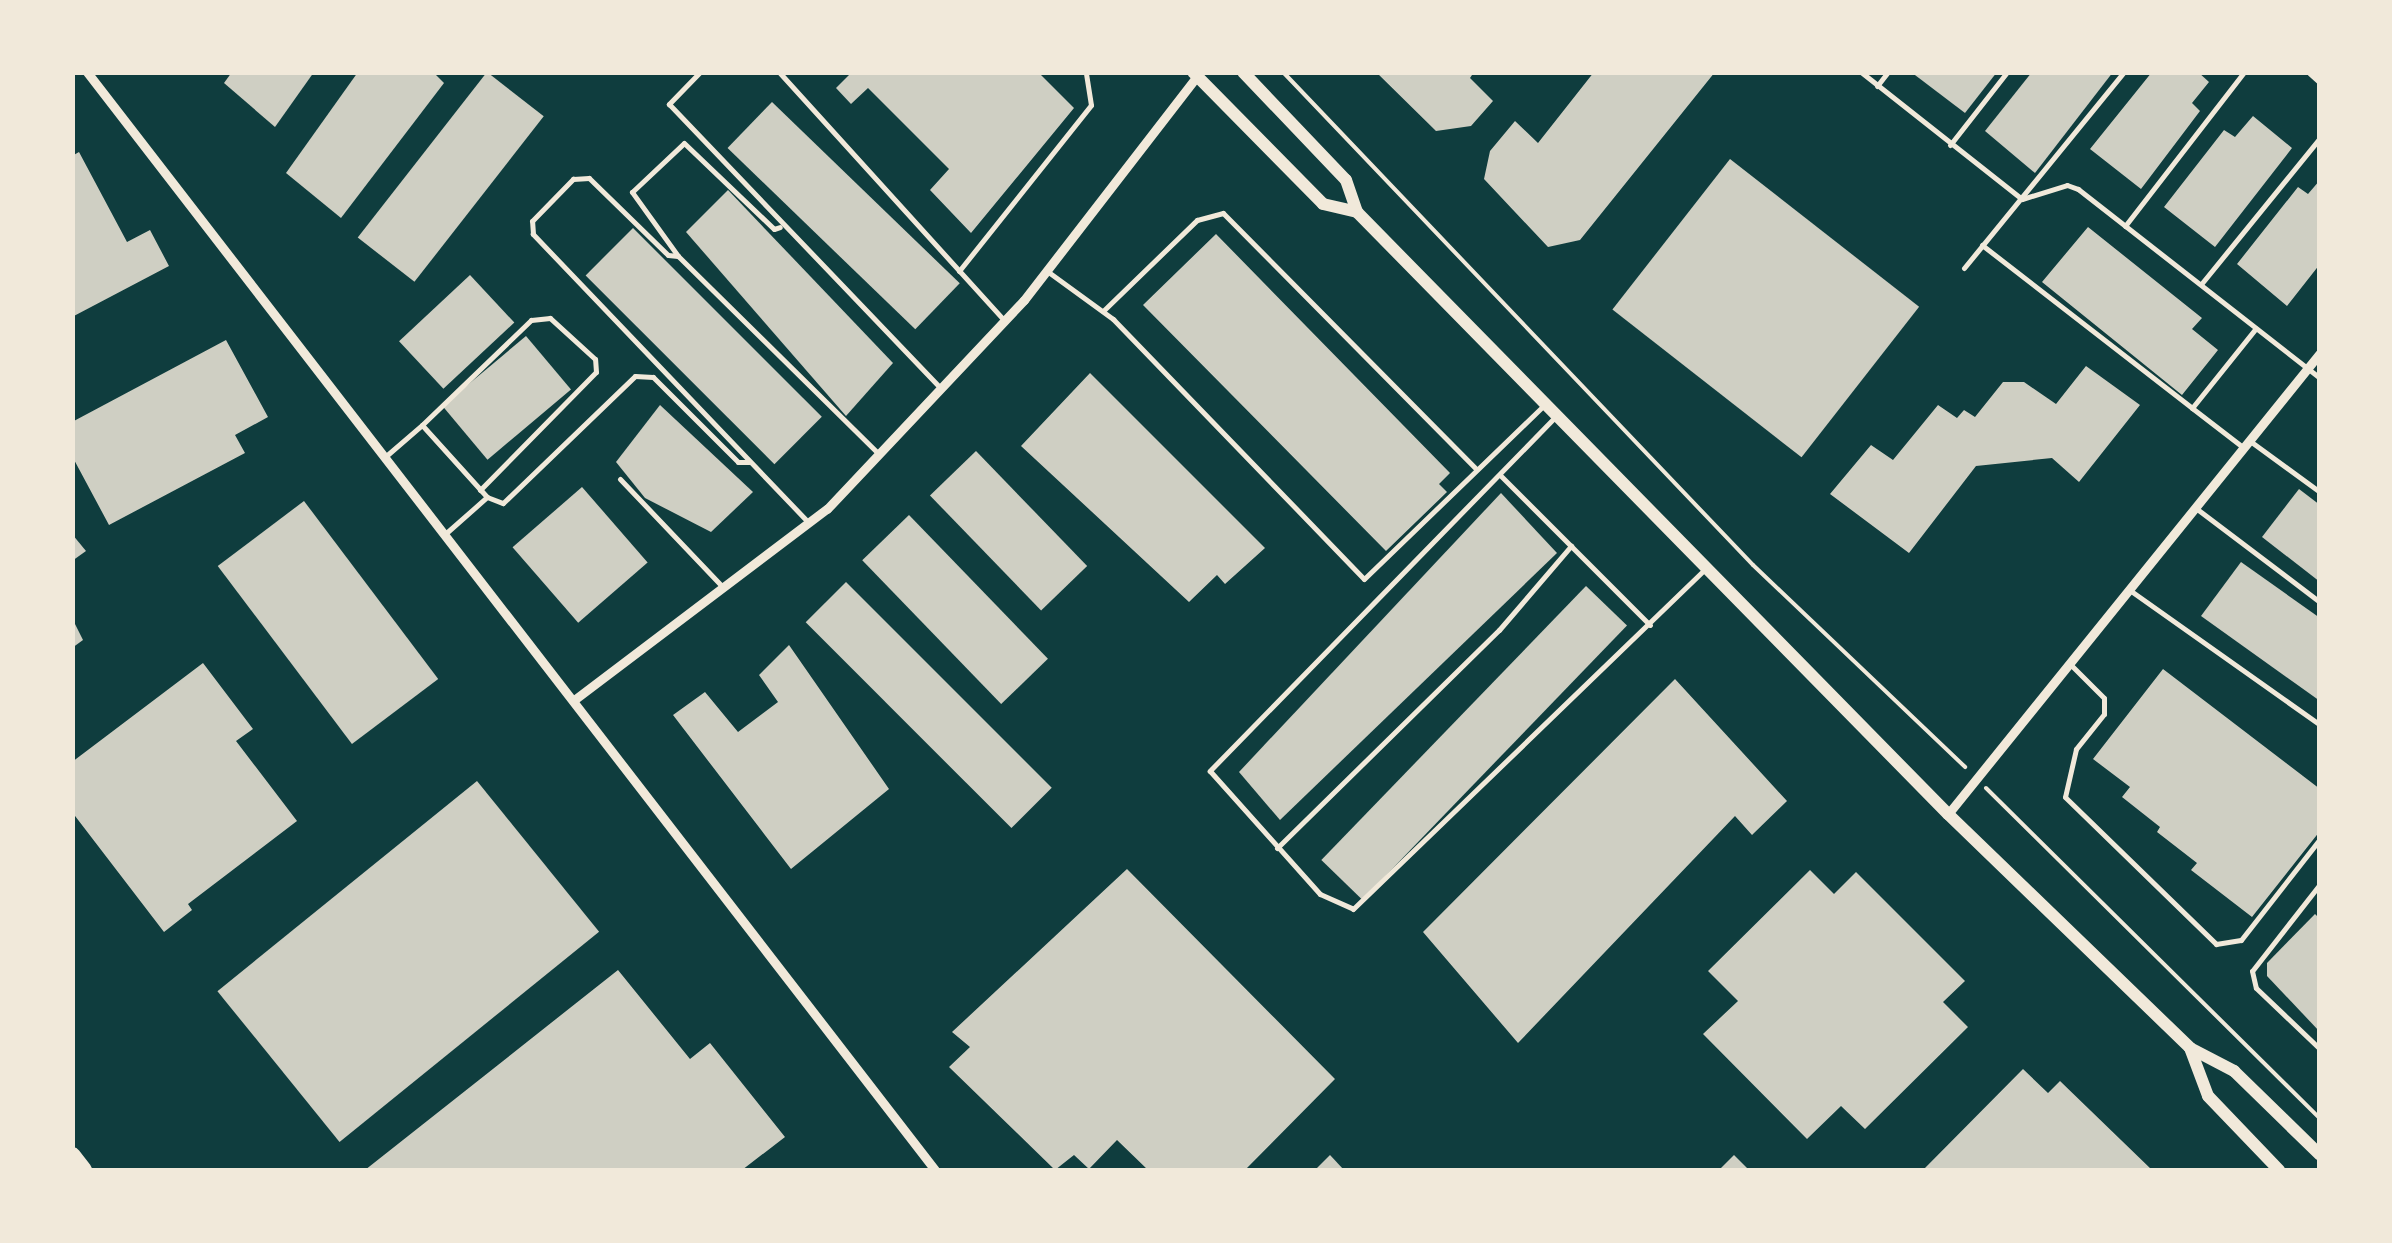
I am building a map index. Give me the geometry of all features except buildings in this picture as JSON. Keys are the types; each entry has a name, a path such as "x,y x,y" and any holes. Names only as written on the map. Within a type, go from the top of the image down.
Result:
{"highway":[{"path":"72,1156 83,1170"}],"main road":[{"path":"1243,72 1346,180 1357,212 1709,564 1948,814 2190,1048 2234,1071 2320,1156"},
{"path":"1196,74 1323,204 1357,212"},
{"path":"2190,1048 2208,1096 2279,1170"}],"street":[{"path":"87,72 935,1170"},
{"path":"2311,72 2320,80"},
{"path":"574,700 809,523 878,454 1005,321 1047,271 1196,74"},
{"path":"1948,814 2072,666 2320,353"}],"lane":[{"path":"700,72 669,104 780,227 940,389"},
{"path":"779,72 1005,321"},
{"path":"959,271 1091,105 1086,72"},
{"path":"1861,72 2022,199"},
{"path":"1878,86 1888,72"},
{"path":"1950,146 2007,72"},
{"path":"1964,268 2124,72"},
{"path":"2125,226 2244,72"},
{"path":"2201,284 2320,138"},
{"path":"780,227 774,229 684,143 632,192 678,256 878,454"},
{"path":"678,256 668,255 580,175 530,228 748,452 749,462 809,523"},
{"path":"2022,199 2067,185 2320,378"},
{"path":"1103,311 1197,220 1223,213 1476,469"},
{"path":"1982,245 2192,408 2320,492"},
{"path":"1047,271 1103,311 1364,579 1547,402"},
{"path":"385,456 422,426 532,320 550,318 595,359 596,372 480,490"},
{"path":"2192,408 2256,328"},
{"path":"422,426 486,497 502,504 626,380 644,374 738,462 749,462"},
{"path":"1558,414 1210,771 1320,894 1353,909 1709,564"},
{"path":"1500,474 1650,625"},
{"path":"620,479 725,589"},
{"path":"446,534 486,497"},
{"path":"2197,509 2320,602"},
{"path":"1277,848 1499,630 1571,546"},
{"path":"2132,591 2320,725"},
{"path":"2072,666 2104,698 2104,714 2076,748 2065,797 2216,944 2241,940 2320,840"},
{"path":"2320,884 2252,972 2256,988 2320,1049"}],"path":[{"path":"1283,72 1753,565 1949,752"},
{"path":"1998,798 2320,1120"}]}
